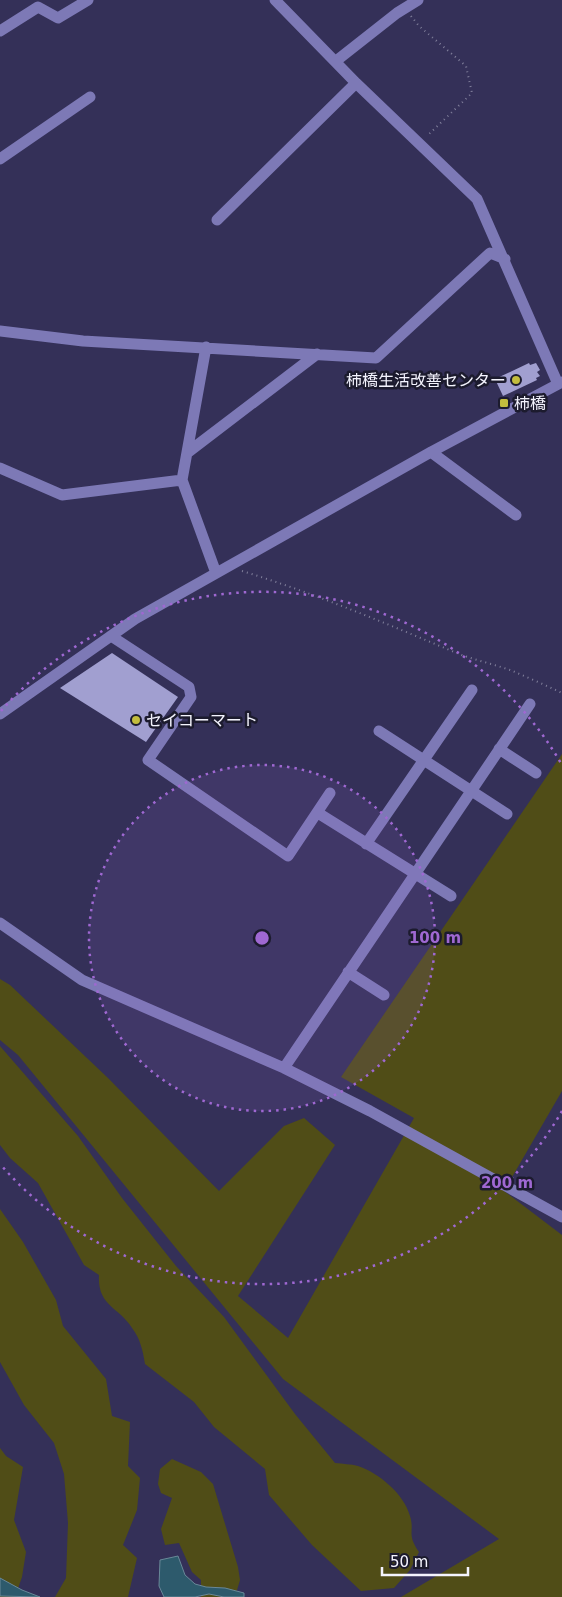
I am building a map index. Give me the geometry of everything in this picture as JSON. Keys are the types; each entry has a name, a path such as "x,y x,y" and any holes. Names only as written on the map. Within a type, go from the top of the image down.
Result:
{"street":[{"path":"0,31 38,7 58,18 88,0"},
{"path":"0,714 135,618 431,452 560,383 477,199 356,83 336,60 275,0"},
{"path":"336,60 404,8 418,0"},
{"path":"217,220 356,83"},
{"path":"0,159 90,97"},
{"path":"0,331 83,341 376,358 490,253 505,260"},
{"path":"206,347 182,480 216,573"},
{"path":"187,453 318,354"},
{"path":"431,452 516,515"},
{"path":"0,468 62,495 182,480"},
{"path":"111,636 189,687 191,697 148,760 288,856 330,793"},
{"path":"366,844 472,690"},
{"path":"284,1068 530,704"},
{"path":"379,731 507,814"},
{"path":"499,749 536,774"},
{"path":"318,813 451,896"},
{"path":"0,923 82,980 284,1068 370,1111 561,1213"},
{"path":"348,972 384,995"}],"path":[{"path":"404,8 419,26 466,66 472,94 419,143"},
{"path":"227,567 342,604 398,629 460,654 512,671 562,693"}],"shaded area":[{"path":"562,754 562,1091 504,1191 562,1235 562,1597 401,1597 499,1539 283,1379 18,1055 0,1040 0,979 10,985 108,1078 219,1191 284,1126 304,1118 335,1145 238,1296 288,1338 414,1118 341,1077"},
{"path":"0,1046 78,1136 122,1198 176,1266 224,1317 295,1414 335,1463 350,1464 366,1469 390,1485 402,1500 410,1516 413,1541 419,1552 410,1570 394,1588 361,1591 312,1545 269,1495 265,1469 214,1427 194,1402 145,1364 141,1345 135,1332 127,1321 105,1300 101,1293 99,1275 84,1265 38,1183 10,1158 0,1145"},
{"path":"0,1209 23,1242 56,1300 63,1326 106,1379 112,1416 130,1422 128,1466 140,1478 137,1510 123,1545 137,1558 128,1597 55,1597 66,1578 68,1523 64,1474 54,1443 24,1405 0,1362"},
{"path":"0,1448 6,1456 23,1467 14,1520 26,1552 22,1577 15,1597 0,1597"},
{"path":"172,1459 201,1472 213,1484 238,1567 240,1580 235,1597 201,1597 201,1580 192,1572 179,1543 165,1545 161,1529 172,1498 161,1493 158,1484 160,1469"}],"water":[{"path":"178,1556 185,1575 195,1584 244,1593 244,1597 224,1597 209,1594 195,1597 164,1597 159,1586 160,1560"},
{"path":"0,1578 22,1590 40,1597 0,1596"}],"building":[{"name":"柿橋生活改善センター","path":"529,363 530,365 536,363 540,370 537,372 540,376 536,378 537,380 503,396 495,379"},
{"name":"セイコーマート","path":"112,653 178,697 146,742 60,688"}],"place":[{"name":"柿橋生活改善センター","path":"516,380"},
{"name":"柿橋","path":"504,403"},
{"name":"セイコーマート","path":"136,720"}]}
